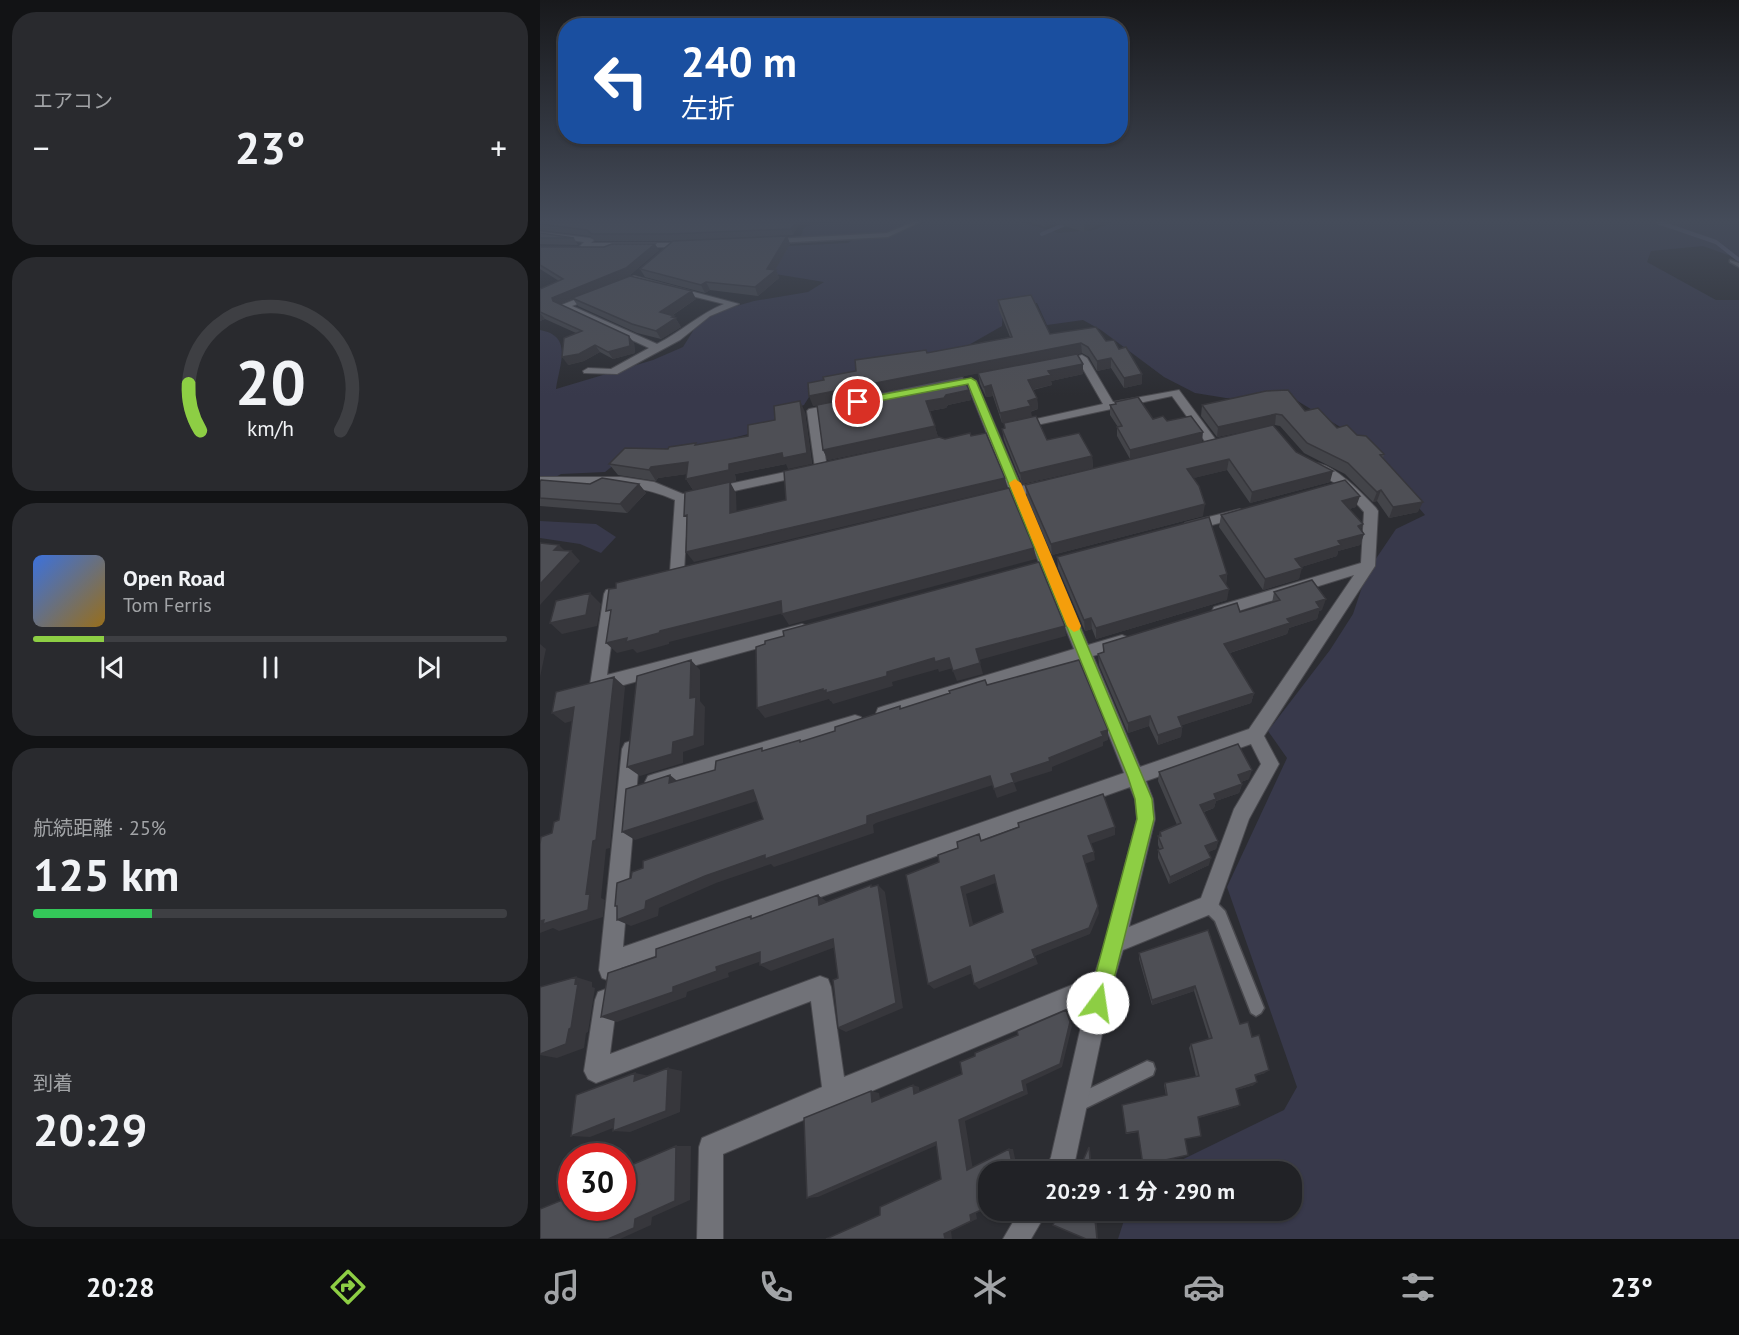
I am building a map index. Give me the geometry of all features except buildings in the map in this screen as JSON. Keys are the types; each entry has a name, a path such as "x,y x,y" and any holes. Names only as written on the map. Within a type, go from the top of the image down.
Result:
{"street":[{"path":"628,280 564,306 657,348"},
{"path":"588,371 613,372 676,338 707,314 734,303 651,280"},
{"path":"1049,365 1082,358 1110,406"},
{"path":"971,381 988,432 1018,491 1144,799 1146,819 1115,943 1102,983 1063,1161"},
{"path":"988,432 1175,392 1207,446 1234,440"},
{"path":"540,481 621,481 654,486 682,498 827,467 813,411 847,404"},
{"path":"612,961 1255,735 1368,566 1371,511 1346,484 1299,458"},
{"path":"973,502 1064,480"},
{"path":"1323,490 1346,484"},
{"path":"677,572 682,498"},
{"path":"1174,530 1255,509"},
{"path":"1198,618 1368,566"},
{"path":"622,587 612,590 593,686 820,625"},
{"path":"628,790 1141,635"},
{"path":"636,698 638,674"},
{"path":"633,732 612,961 596,1071 820,987 835,1093"},
{"path":"1115,943 1209,906 1241,815 1270,764 1255,735"},
{"path":"710,1239 711,1147 835,1093 1102,983"},
{"path":"1016,1239 1028,1221"}],"lane":[{"path":"1209,906 1220,916 1256,1008"},
{"path":"1076,1104 1147,1069"}],"shaded area":[{"path":"811,280 1679,280 1716,300 1739,300 1739,1239 1118,1239 1124,1221 1302,1221 1302,1161 1179,1161 1284,1110 1297,1087 1227,887 1287,758 1268,731 1330,650 1353,614 1367,572 1396,529 1425,515 1360,439 1291,397 1226,398 1195,393 1164,377 1101,330 1083,320 1047,325 1037,303 1003,308 1002,326 960,350 814,389 804,405 778,414 772,428 678,452 624,457 605,472 561,474 540,486 540,330 551,333 561,345 562,353 556,389 653,360 683,347 698,323 726,309 754,301 808,292 824,282"},
{"path":"540,521 596,524 616,537 601,553 580,544 540,538"}],"slow traffic":[{"path":"1015,483 1074,626"}],"route":[{"path":"858,402 971,381 1136,777 1144,799 1146,819 1098,1003"}]}
